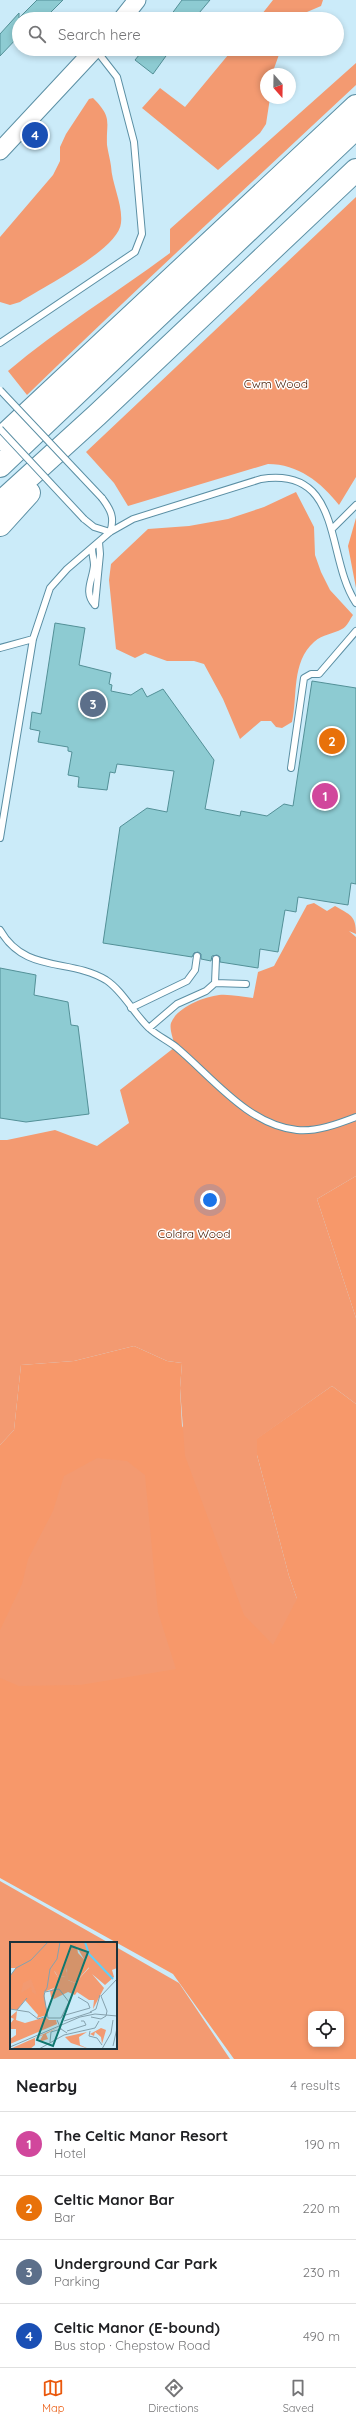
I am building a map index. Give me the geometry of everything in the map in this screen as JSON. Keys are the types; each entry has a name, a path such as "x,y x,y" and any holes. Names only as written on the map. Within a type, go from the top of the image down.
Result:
{"highway":[{"path":"0,438 356,106"},
{"path":"0,466 356,128"},
{"path":"0,503 97,415 356,170"},
{"path":"0,525 97,415"}],"main road":[{"path":"128,12 137,0"},
{"path":"0,151 88,56"}],"lane":[{"path":"0,342 135,252 140,244 142,234 142,213 134,142 117,77 100,56"},
{"path":"0,390 102,498 112,515 113,520 110,532"},
{"path":"0,429 84,519 94,527 110,532"},
{"path":"0,838 33,639 50,588 67,569 110,532 133,519 261,479 277,476 291,479 311,489 322,504 332,529 342,574 356,603"},
{"path":"332,529 356,505"},
{"path":"92,548 94,565 88,591 90,600 95,605 100,554 99,542"},
{"path":"291,768 304,678 311,674 318,674 356,631"},
{"path":"0,648 33,639"},
{"path":"0,930 2,939 12,947 36,960 90,973 108,981 149,1028 176,1047 231,1097 267,1122 298,1130 333,1125 356,1117"},
{"path":"131,1008 187,981 195,970 198,956"},
{"path":"215,983 216,959"},
{"path":"149,1028 177,1004 206,991 215,983 246,984"}],"shaded area":[{"path":"356,518 356,588 348,546"},
{"path":"356,1176 356,1318 317,1199"},
{"path":"134,1346 167,1361 182,1363 180,1388 182,1426 297,1599 289,1576 257,1455 256,1439 332,1386 356,1404 356,2059 234,2059 173,1974 0,1878 0,1445 14,1430 21,1365 74,1361"}],"green space":[{"path":"273,0 323,0 321,6 307,12 264,12"},
{"path":"227,56 278,56 274,68 260,68 260,104 269,104 266,124 260,133 218,170 142,108 160,88 185,107"},
{"path":"356,63 356,85 27,395 8,371 67,325 170,253 170,229"},
{"path":"93,98 103,110 107,120 107,145 121,216 121,223 117,233 108,244 78,267 20,302 10,305 0,302 0,237 53,175 60,161 60,147 66,134 89,99"},
{"name":"Cwm Wood","path":"356,197 356,477 339,505 325,489 308,476 289,467 268,464 128,506 114,483 86,452"},
{"path":"296,492 314,527 315,555 321,572 330,590 353,615 344,628 317,639 307,650 299,669 292,722 282,728 276,727 271,721 261,721 240,739 223,699 204,664 194,661 167,661 145,653 135,658 116,649 109,580 111,564 148,529 189,526 228,519 264,507"},
{"name":"Coldra Wood","path":"314,903 327,911 335,906 351,916 356,928 356,934 349,931 356,937 356,1176 317,1199 356,1318 356,1404 332,1386 257,1439 257,1455 289,1576 297,1599 273,1645 244,1615 185,1456 180,1388 182,1363 167,1361 134,1346 74,1361 21,1365 14,1430 0,1445 0,1140 7,1140 55,1130 97,1146 129,1123 120,1090 175,1047 171,1032 171,1023 174,1017 192,1004 213,996 227,995 253,998 258,972 274,966 307,905"},
{"path":"97,1458 127,1461 145,1475 158,1612 176,1669 80,1685 19,1686 0,1678 0,1630 22,1584 28,1559 53,1511 64,1476"},
{"path":"0,1881 107,1942 10,1942 10,2049 117,2049 117,1948 179,1983 230,2059 0,2059"}],"building":[{"path":"37,0 63,0 51,12 25,12"},
{"path":"182,0 210,0 200,12 173,12"},
{"path":"12,21 12,43 0,56 0,34"},
{"path":"138,56 166,56 153,74 135,60"},
{"path":"55,623 85,628 79,665 111,673 109,684 112,685 111,691 131,695 142,688 147,697 163,689 214,760 205,809 240,816 241,811 267,816 284,804 293,806 312,681 356,688 356,884 351,883 348,905 298,897 296,912 285,910 278,952 260,949 258,968 220,962 220,957 217,955 212,956 211,961 201,959 201,954 198,952 194,953 192,957 103,943 120,827 147,808 167,812 174,771 117,764 115,773 110,772 107,790 78,787 79,777 68,775 72,752 68,751 68,747 38,742 40,731 30,729 32,712 41,714"},
{"path":"0,968 36,975 34,995 68,1002 71,1025 78,1026 89,1114 26,1122 0,1118"}],"place":[{"name":"Celtic Manor (E-bound)","path":"35,135"},
{"name":"Underground Car Park","path":"93,704"},
{"name":"Celtic Manor Bar","path":"332,741"},
{"name":"The Celtic Manor Resort","path":"325,796"}]}
